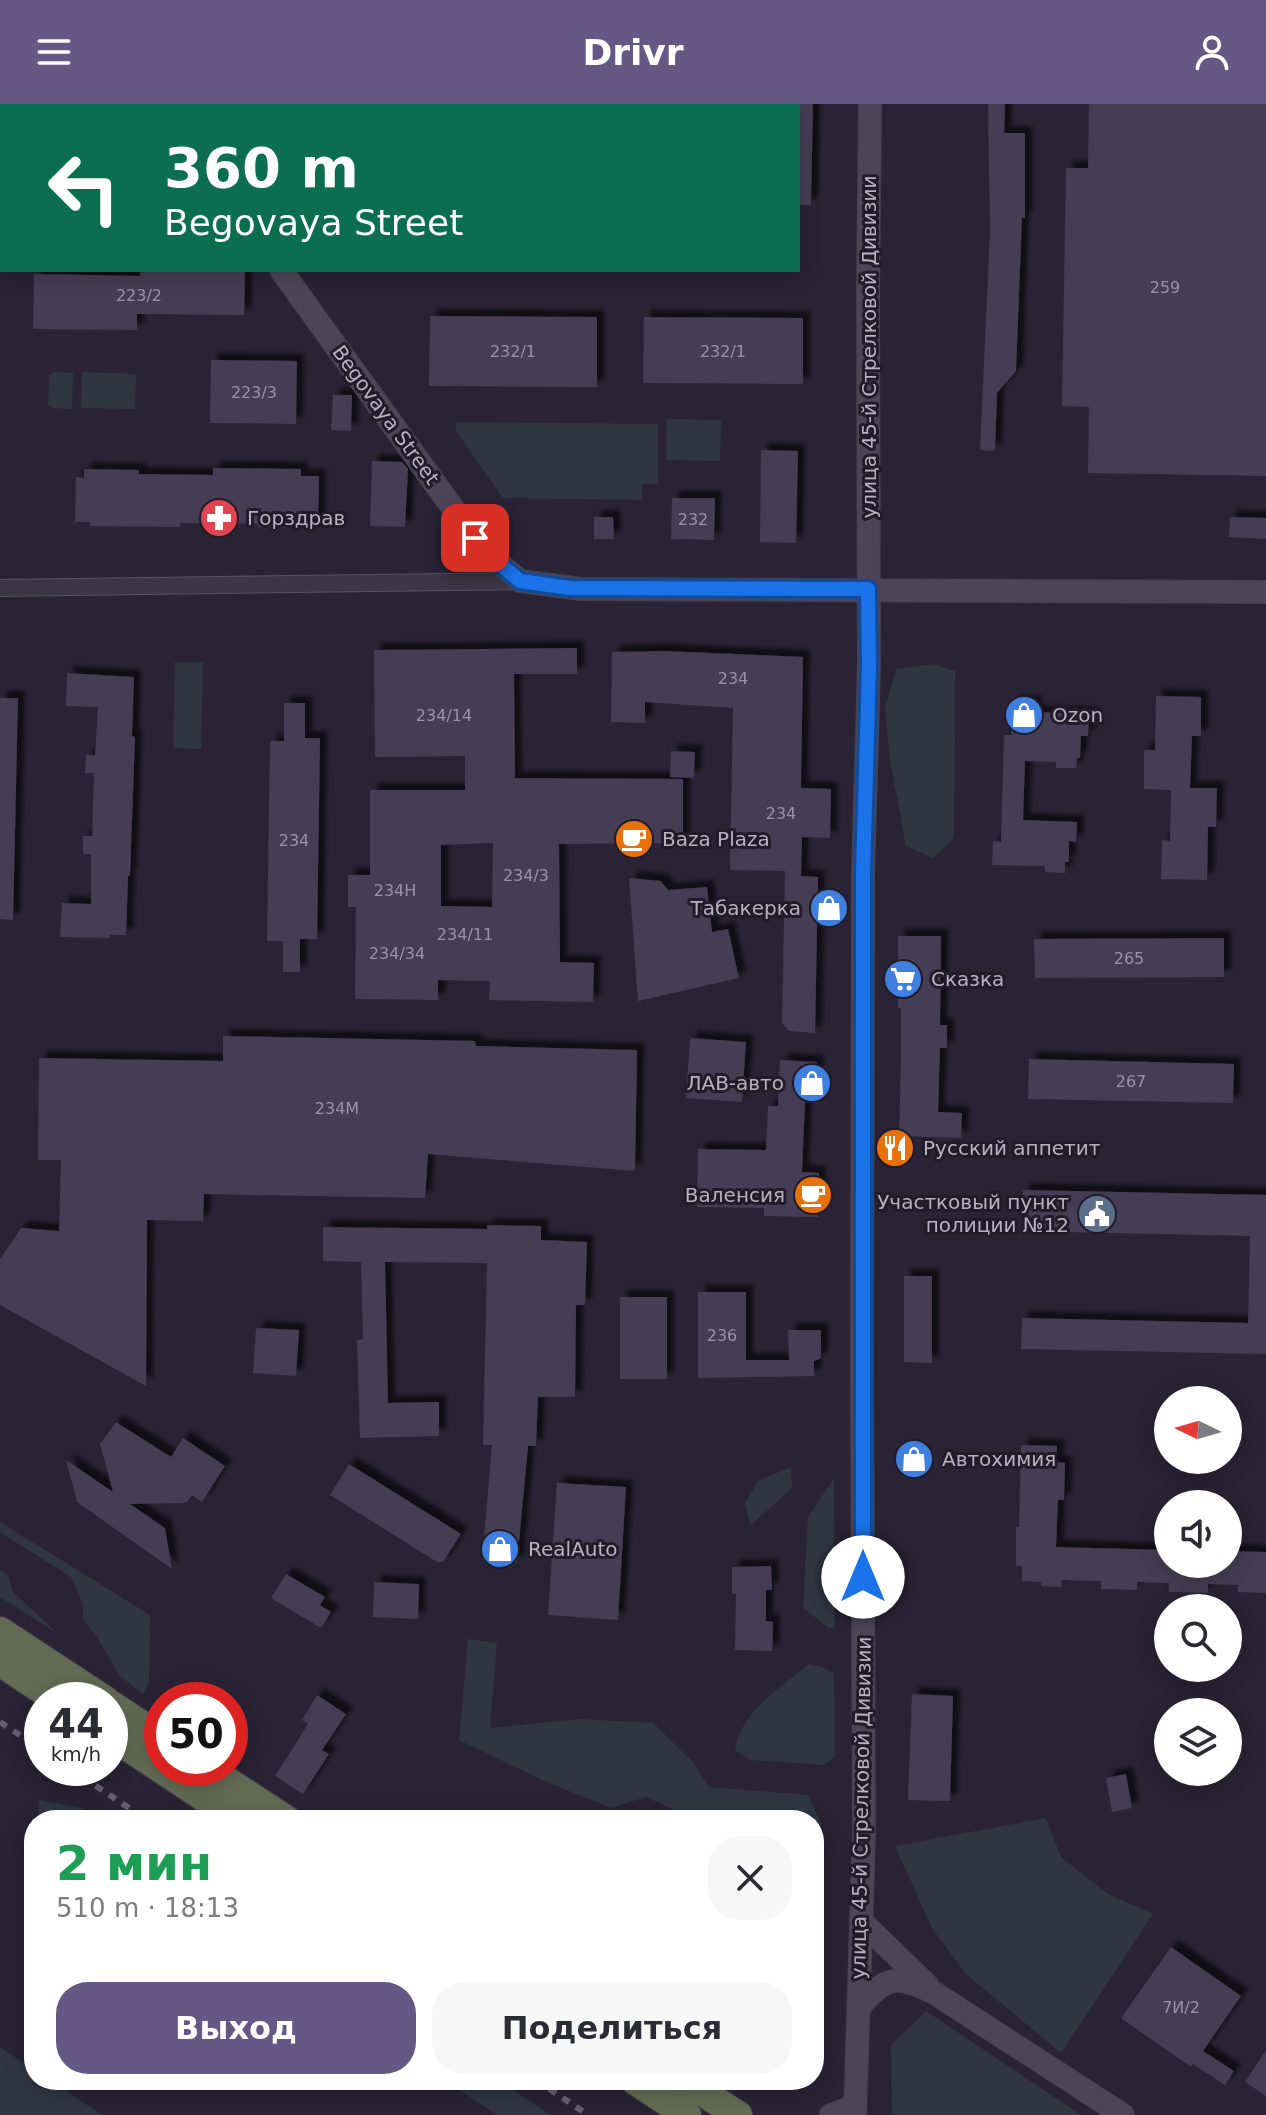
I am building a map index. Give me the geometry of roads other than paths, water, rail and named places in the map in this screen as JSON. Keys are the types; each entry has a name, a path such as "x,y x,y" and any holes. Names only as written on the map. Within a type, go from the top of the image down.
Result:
{"highway":[{"path":"0,1631 78,1682"},
{"path":"0,1662 30,1682"},
{"path":"128,1747 223,1810"},
{"path":"235,1786 272,1810"},
{"path":"649,2090 687,2115"},
{"path":"699,2090 738,2115"}],"main road":[{"name":"улица 45-й Стрелковой Дивизии","path":"855,2110 864,1834 863,874 869,666 870,104"},
{"name":"Begovaya Street","path":"282,272 483,550 520,581"},
{"path":"520,581 581,589 1266,592"},
{"path":"862,1922 936,1994"},
{"path":"859,2008 873,1990 893,1980 910,1981 936,1994 1123,2115"},
{"path":"831,2115 855,2110"}],"street":[{"path":"0,588 520,581"}],"railway":[{"path":"0,1722 24,1738"},
{"path":"96,1786 132,1810"},
{"path":"551,2090 588,2115"}],"place":[{"name":"Горздрав","path":"219,518"},
{"name":"Ozon","path":"1024,715"},
{"name":"Baza Plaza","path":"634,839"},
{"name":"Табакерка","path":"829,908"},
{"name":"Сказка","path":"903,979"},
{"name":"ЛАВ-авто","path":"812,1083"},
{"name":"Русский аппетит","path":"895,1148"},
{"name":"Валенсия","path":"813,1195"},
{"name":"Участковый пункт полиции №12","path":"1097,1214"},
{"name":"Автохимия","path":"914,1459"},
{"name":"RealAuto","path":"500,1549"}]}
